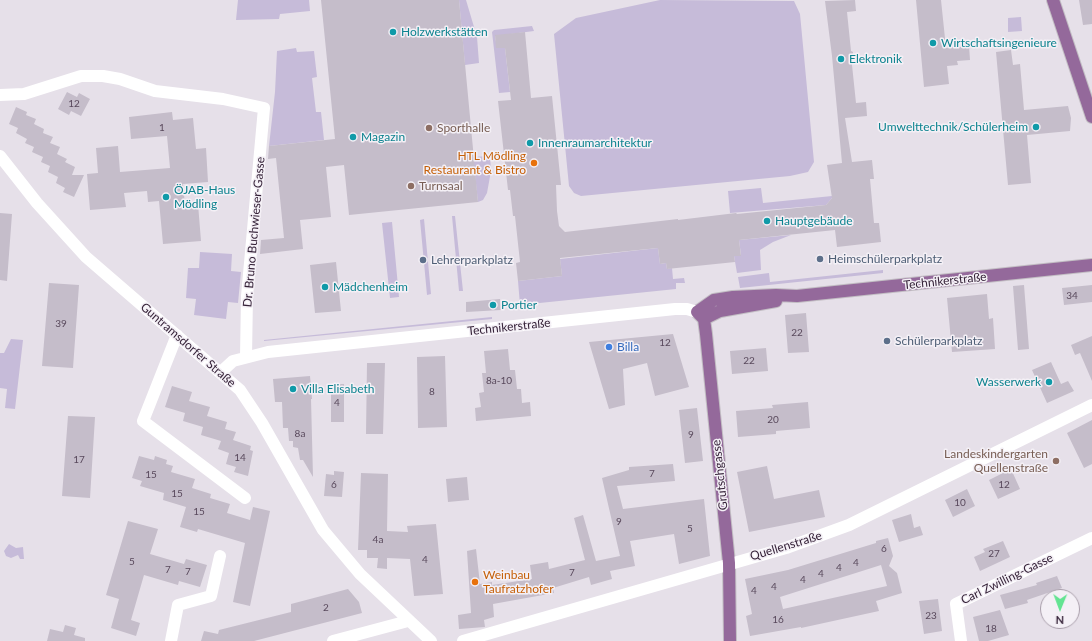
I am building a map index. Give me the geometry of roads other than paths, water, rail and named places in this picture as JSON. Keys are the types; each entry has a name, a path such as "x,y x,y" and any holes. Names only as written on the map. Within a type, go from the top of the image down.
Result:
{"main road":[{"path":"1053,0 1092,117"},
{"name":"Technikerstraße","path":"700,316 714,300 734,297 776,295 797,296 1092,265"},
{"name":"Grutschgasse","path":"700,316 729,563 730,641"}],"street":[{"name":"Dr. Bruno Buchwieser-Gasse","path":"0,95 24,94 81,76 103,76 120,79 155,91 223,98 264,108 247,296 246,357"},
{"name":"Guntramsdorfer Straße","path":"0,156 37,202 86,257 221,372 240,390 262,423 323,530 360,574 408,621 431,641"},
{"name":"Technikerstraße","path":"221,372 233,361 282,350 687,308 700,316"},
{"path":"177,335 143,421 245,498"},
{"name":"Quellenstraße","path":"463,641 729,563 786,548 849,525 1092,405"},
{"name":"Carl Zwilling-Gasse","path":"961,641 956,604 1092,538"},
{"path":"171,641 178,605 211,596 220,556"},
{"path":"333,641 408,621"}],"place":[{"name":"Holzwerkstätten","path":"393,32"},
{"name":"Wirtschaftsingenieure","path":"933,43"},
{"name":"Elektronik","path":"841,59"},
{"name":"Umwelttechnik/Schülerheim","path":"1036,127"},
{"name":"Sporthalle","path":"429,128"},
{"name":"Magazin","path":"353,137"},
{"name":"Innenraumarchitektur","path":"530,143"},
{"name":"HTL Mödling Restaurant & Bistro","path":"534,163"},
{"name":"Turnsaal","path":"411,186"},
{"name":"ÖJAB-Haus Mödling","path":"166,197"},
{"name":"Hauptgebäude","path":"767,221"},
{"name":"Heimschülerparkplatz","path":"820,259"},
{"name":"Lehrerparkplatz","path":"423,260"},
{"name":"Mädchenheim","path":"325,287"},
{"name":"Portier","path":"493,305"},
{"name":"Schülerparkplatz","path":"887,341"},
{"name":"Billa","path":"609,347"},
{"name":"Wasserwerk","path":"1049,382"},
{"name":"Villa Elisabeth","path":"293,389"},
{"name":"Landeskindergarten Quellenstraße","path":"1056,461"},
{"name":"Weinbau Taufratzhofer","path":"475,582"}]}
